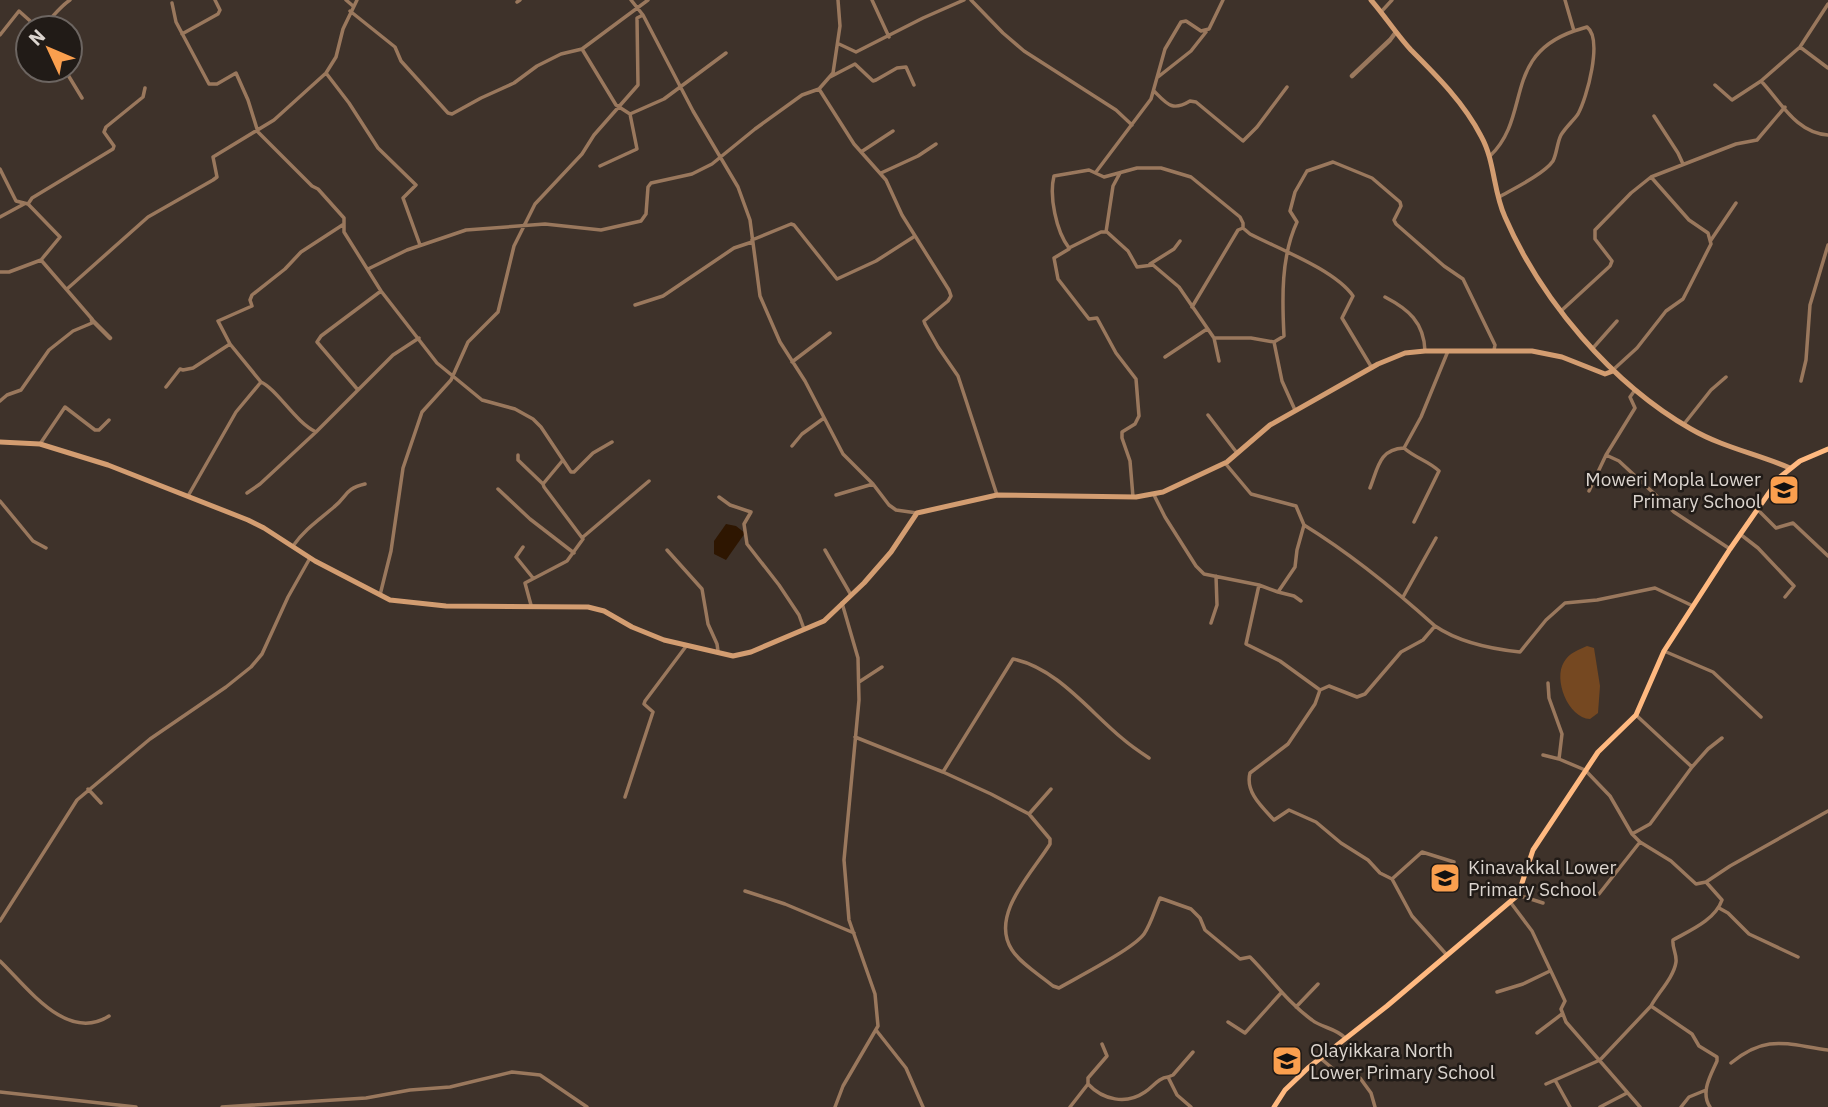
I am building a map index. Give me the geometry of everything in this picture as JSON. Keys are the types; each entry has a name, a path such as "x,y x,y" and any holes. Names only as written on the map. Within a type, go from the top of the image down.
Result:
{"main road":[{"path":"1371,0 1445,84 1472,120 1490,156 1498,197 1520,247 1561,311 1613,371 1684,424 1723,444 1790,468"},
{"path":"0,442 40,444 108,465 188,496 264,528 310,558 390,600 446,606 587,607 604,611 632,627 687,645 733,656 751,652 824,621 891,552 917,513 997,495 1154,495 1225,463 1270,425 1372,368 1405,353 1532,351 1562,357 1605,374 1613,371"},
{"path":"1274,1107 1285,1090 1320,1058 1387,1006 1518,895 1533,850 1598,752 1636,715 1664,651 1740,534 1790,468 1828,449"}],"street":[{"path":"54,14 70,0"},
{"path":"183,36 218,14 220,10 215,0"},
{"path":"346,0 395,47 401,61 448,113 452,114 514,83 537,66 561,54 582,49 648,0"},
{"path":"67,289 148,217 187,197 217,177 213,161 218,153 258,132 326,73 336,57 343,29 357,0"},
{"path":"631,0 638,6 720,159 738,187 750,220 760,296 780,342 843,454 873,484 888,505 896,510 917,513"},
{"path":"368,269 420,245 466,230 552,224 601,230 641,221 646,214 648,187 651,183 692,174 720,159 755,129 802,95 819,89 830,77 839,44 841,15 838,0"},
{"path":"872,0 889,37"},
{"path":"839,44 856,52 964,0"},
{"path":"971,0 1024,51 1116,110 1132,125"},
{"path":"1158,76 1191,51 1212,27 1223,0"},
{"path":"1381,12 1392,0"},
{"path":"1565,0 1574,31"},
{"path":"172,3 176,22 209,84 217,84 236,73 258,132 318,189 344,218 344,232 382,291 437,363 482,400 515,409 533,419 571,472 593,453 612,442"},
{"path":"1715,85 1731,100 1761,81 1800,47 1828,4"},
{"path":"380,595 391,551 403,468 422,412 453,376 468,342 498,312 514,246 535,204 582,154 594,135 638,85 637,18 643,15"},
{"path":"0,34 14,17"},
{"path":"1096,172 1151,99 1165,49 1181,22 1186,21 1199,30 1207,31"},
{"path":"1490,156 1500,146 1511,124 1523,79 1544,46 1574,31 1587,27 1591,30 1595,43 1584,99 1578,114 1560,136 1552,161 1541,171 1498,197"},
{"path":"1352,76 1396,31"},
{"path":"1800,47 1828,68"},
{"path":"582,49 620,108 630,114 637,149 600,166"},
{"path":"630,114 664,99 726,53"},
{"path":"830,77 855,64 873,81 906,66 914,85"},
{"path":"326,73 378,148 416,185 404,198 420,245"},
{"path":"1761,81 1785,107 1790,117 1803,128 1828,135"},
{"path":"74,84 82,98"},
{"path":"1154,91 1174,107 1180,107 1190,101 1196,102 1243,141 1287,87"},
{"path":"0,217 113,149 114,146 104,132 106,127 143,97 145,89"},
{"path":"819,89 860,152 881,173 951,296 925,324 937,347 958,376 997,495"},
{"path":"1561,311 1612,261 1599,247 1595,230 1631,193 1651,177 1736,144 1757,140 1785,107"},
{"path":"1654,116 1683,164"},
{"path":"860,152 893,131"},
{"path":"881,173 918,156 936,144"},
{"path":"1214,338 1251,338 1274,342 1284,336 1283,300 1287,252 1297,222 1290,207 1307,171 1333,162 1372,178 1400,202 1402,206 1394,219 1396,223 1440,263 1463,279 1495,345 1494,350"},
{"path":"1069,248 1058,227 1052,177 1089,170 1104,177 1137,167 1161,168 1191,177 1240,217 1243,228"},
{"path":"0,169 16,201 27,203 60,237 41,260 9,272 0,272"},
{"path":"1106,232 1113,186 1121,172"},
{"path":"1651,177 1689,220 1708,233 1711,240"},
{"path":"1613,371 1637,348 1666,311 1683,299 1711,240 1736,203"},
{"path":"316,432 261,382 230,344 218,324 220,319 252,306 252,295 285,269 301,252 344,224"},
{"path":"635,304 663,296 734,248 791,224 837,279 876,261 915,236"},
{"path":"1243,228 1336,279 1350,292 1353,296 1342,318 1372,368"},
{"path":"1192,307 1238,230 1243,228"},
{"path":"1106,232 1069,248 1054,258 1055,274 1089,318 1097,318 1116,353 1136,379 1139,416 1135,424 1122,432 1130,461 1133,497"},
{"path":"1106,232 1129,251 1137,267 1150,264 1174,249 1181,241"},
{"path":"1801,381 1806,360 1810,305 1828,245"},
{"path":"41,260 110,338"},
{"path":"1150,264 1179,287 1214,338 1219,361"},
{"path":"358,390 317,342 320,336 382,291"},
{"path":"1385,297 1402,305 1410,313 1425,341 1425,351"},
{"path":"0,401 21,390 49,350 73,331 92,323 92,320"},
{"path":"1593,348 1617,321"},
{"path":"1165,357 1207,329"},
{"path":"792,362 830,332"},
{"path":"247,493 316,432 393,355 419,338"},
{"path":"1274,342 1282,381 1295,411"},
{"path":"166,387 180,369 193,368 230,344"},
{"path":"1404,448 1421,417 1448,351"},
{"path":"1684,424 1711,390 1726,377"},
{"path":"188,496 236,412 261,382"},
{"path":"1590,491 1605,455 1636,404 1630,397 1635,389"},
{"path":"40,444 65,407 95,430 99,430 109,420"},
{"path":"1209,415 1237,453"},
{"path":"792,446 802,434 824,418"},
{"path":"1370,488 1384,454 1393,448 1404,448 1412,456 1439,471 1414,522"},
{"path":"519,455 519,460 543,484 583,537"},
{"path":"1605,455 1619,461 1674,512 1730,549"},
{"path":"543,484 562,460"},
{"path":"1225,463 1251,494 1296,506 1304,525 1339,547 1435,626 1458,639 1520,652 1546,620 1565,603 1597,600 1655,588 1693,606"},
{"path":"531,605 525,583 557,567 574,553 583,537 649,481"},
{"path":"293,545 304,530 337,505 347,492 365,484"},
{"path":"836,495 873,484"},
{"path":"498,489 530,519 574,553"},
{"path":"1154,495 1196,566 1204,574 1259,585 1294,596 1301,601"},
{"path":"719,497 730,505 751,512 744,524 747,544 779,585 799,615 805,631"},
{"path":"0,501 33,541 46,548"},
{"path":"1758,510 1776,528 1793,523 1828,556"},
{"path":"1278,592 1296,567 1297,550 1304,525"},
{"path":"1740,534 1758,548 1794,586 1785,597"},
{"path":"1403,597 1436,538"},
{"path":"523,547 516,557 533,578"},
{"path":"667,550 702,589 708,624 718,651"},
{"path":"825,550 851,595"},
{"path":"0,921 77,800 150,739 251,667 262,654 288,597 310,558"},
{"path":"1212,623 1217,605 1216,576"},
{"path":"1259,585 1246,644 1280,661 1320,690"},
{"path":"835,1107 843,1086 876,1030 875,994 849,920 844,860 859,682 858,658 842,603"},
{"path":"1435,626 1423,640 1401,652 1365,694 1357,697 1329,686 1320,690 1315,704 1288,744 1248,777 1259,804 1274,820 1289,810 1300,813 1368,860 1380,873 1392,879 1412,916 1446,954"},
{"path":"625,797 653,712 645,701 687,645"},
{"path":"1664,651 1713,672 1761,717"},
{"path":"943,772 1013,659 1030,665 1062,684 1123,739 1149,758"},
{"path":"859,682 882,667"},
{"path":"1548,683 1549,698 1562,734 1559,759"},
{"path":"1636,715 1692,767"},
{"path":"855,737 943,772 1029,814 1050,839 1050,844 1015,895 1007,919 1007,941 1013,952 1054,986 1059,988 1122,951 1144,934 1160,898 1196,913 1205,930 1240,959 1250,957 1296,1007 1313,1021 1338,1031 1345,1038"},
{"path":"1632,834 1650,824 1692,767 1722,738"},
{"path":"1543,755 1585,770 1610,796 1632,834 1671,861 1696,884 1706,882 1828,811"},
{"path":"88,789 101,803"},
{"path":"1029,814 1051,789"},
{"path":"1599,894 1640,842"},
{"path":"1392,879 1422,852 1454,862"},
{"path":"1546,1084 1601,1060 1651,1006 1676,965 1673,940 1712,916 1719,908 1722,900 1706,882"},
{"path":"745,891 785,904 854,933"},
{"path":"1518,895 1543,903"},
{"path":"1511,903 1532,931 1565,1001 1560,1009 1566,1022 1640,1107"},
{"path":"1719,908 1728,913 1749,934 1798,957"},
{"path":"0,961 57,1015 78,1024 98,1023 109,1016"},
{"path":"1497,992 1524,984 1550,971"},
{"path":"1296,1007 1318,984"},
{"path":"1228,1022 1245,1033 1281,993"},
{"path":"1651,1006 1692,1034 1699,1046 1717,1057 1706,1090 1710,1107"},
{"path":"1537,1032 1562,1014"},
{"path":"876,1030 906,1068 923,1107"},
{"path":"1731,1063 1753,1048 1779,1042 1828,1050"},
{"path":"1070,1107 1088,1084 1088,1078 1107,1056 1102,1044"},
{"path":"1088,1084 1095,1092 1116,1100 1137,1097 1159,1079 1173,1075 1193,1052"},
{"path":"1320,1058 1342,1076 1360,1078 1371,1093 1376,1107"},
{"path":"222,1107 366,1098 410,1090 450,1087 512,1072 540,1074 587,1107"},
{"path":"1168,1077 1177,1095 1191,1107"},
{"path":"1555,1080 1570,1107"},
{"path":"1681,1107 1689,1097 1706,1090"},
{"path":"0,1091 136,1107"},
{"path":"1600,1107 1627,1093"}],"shaded area":[{"path":"726,524 736,526 745,533 726,560 714,554 714,541"},
{"path":"1587,646 1594,648 1600,686 1598,713 1590,719 1582,717 1569,705 1560,678 1566,659"}],"place":[{"name":"Moweri Mopla Lower Primary School","path":"1784,490"},
{"name":"Kinavakkal Lower Primary School","path":"1445,878"},
{"name":"Olayikkara North Lower Primary School","path":"1287,1061"}]}
